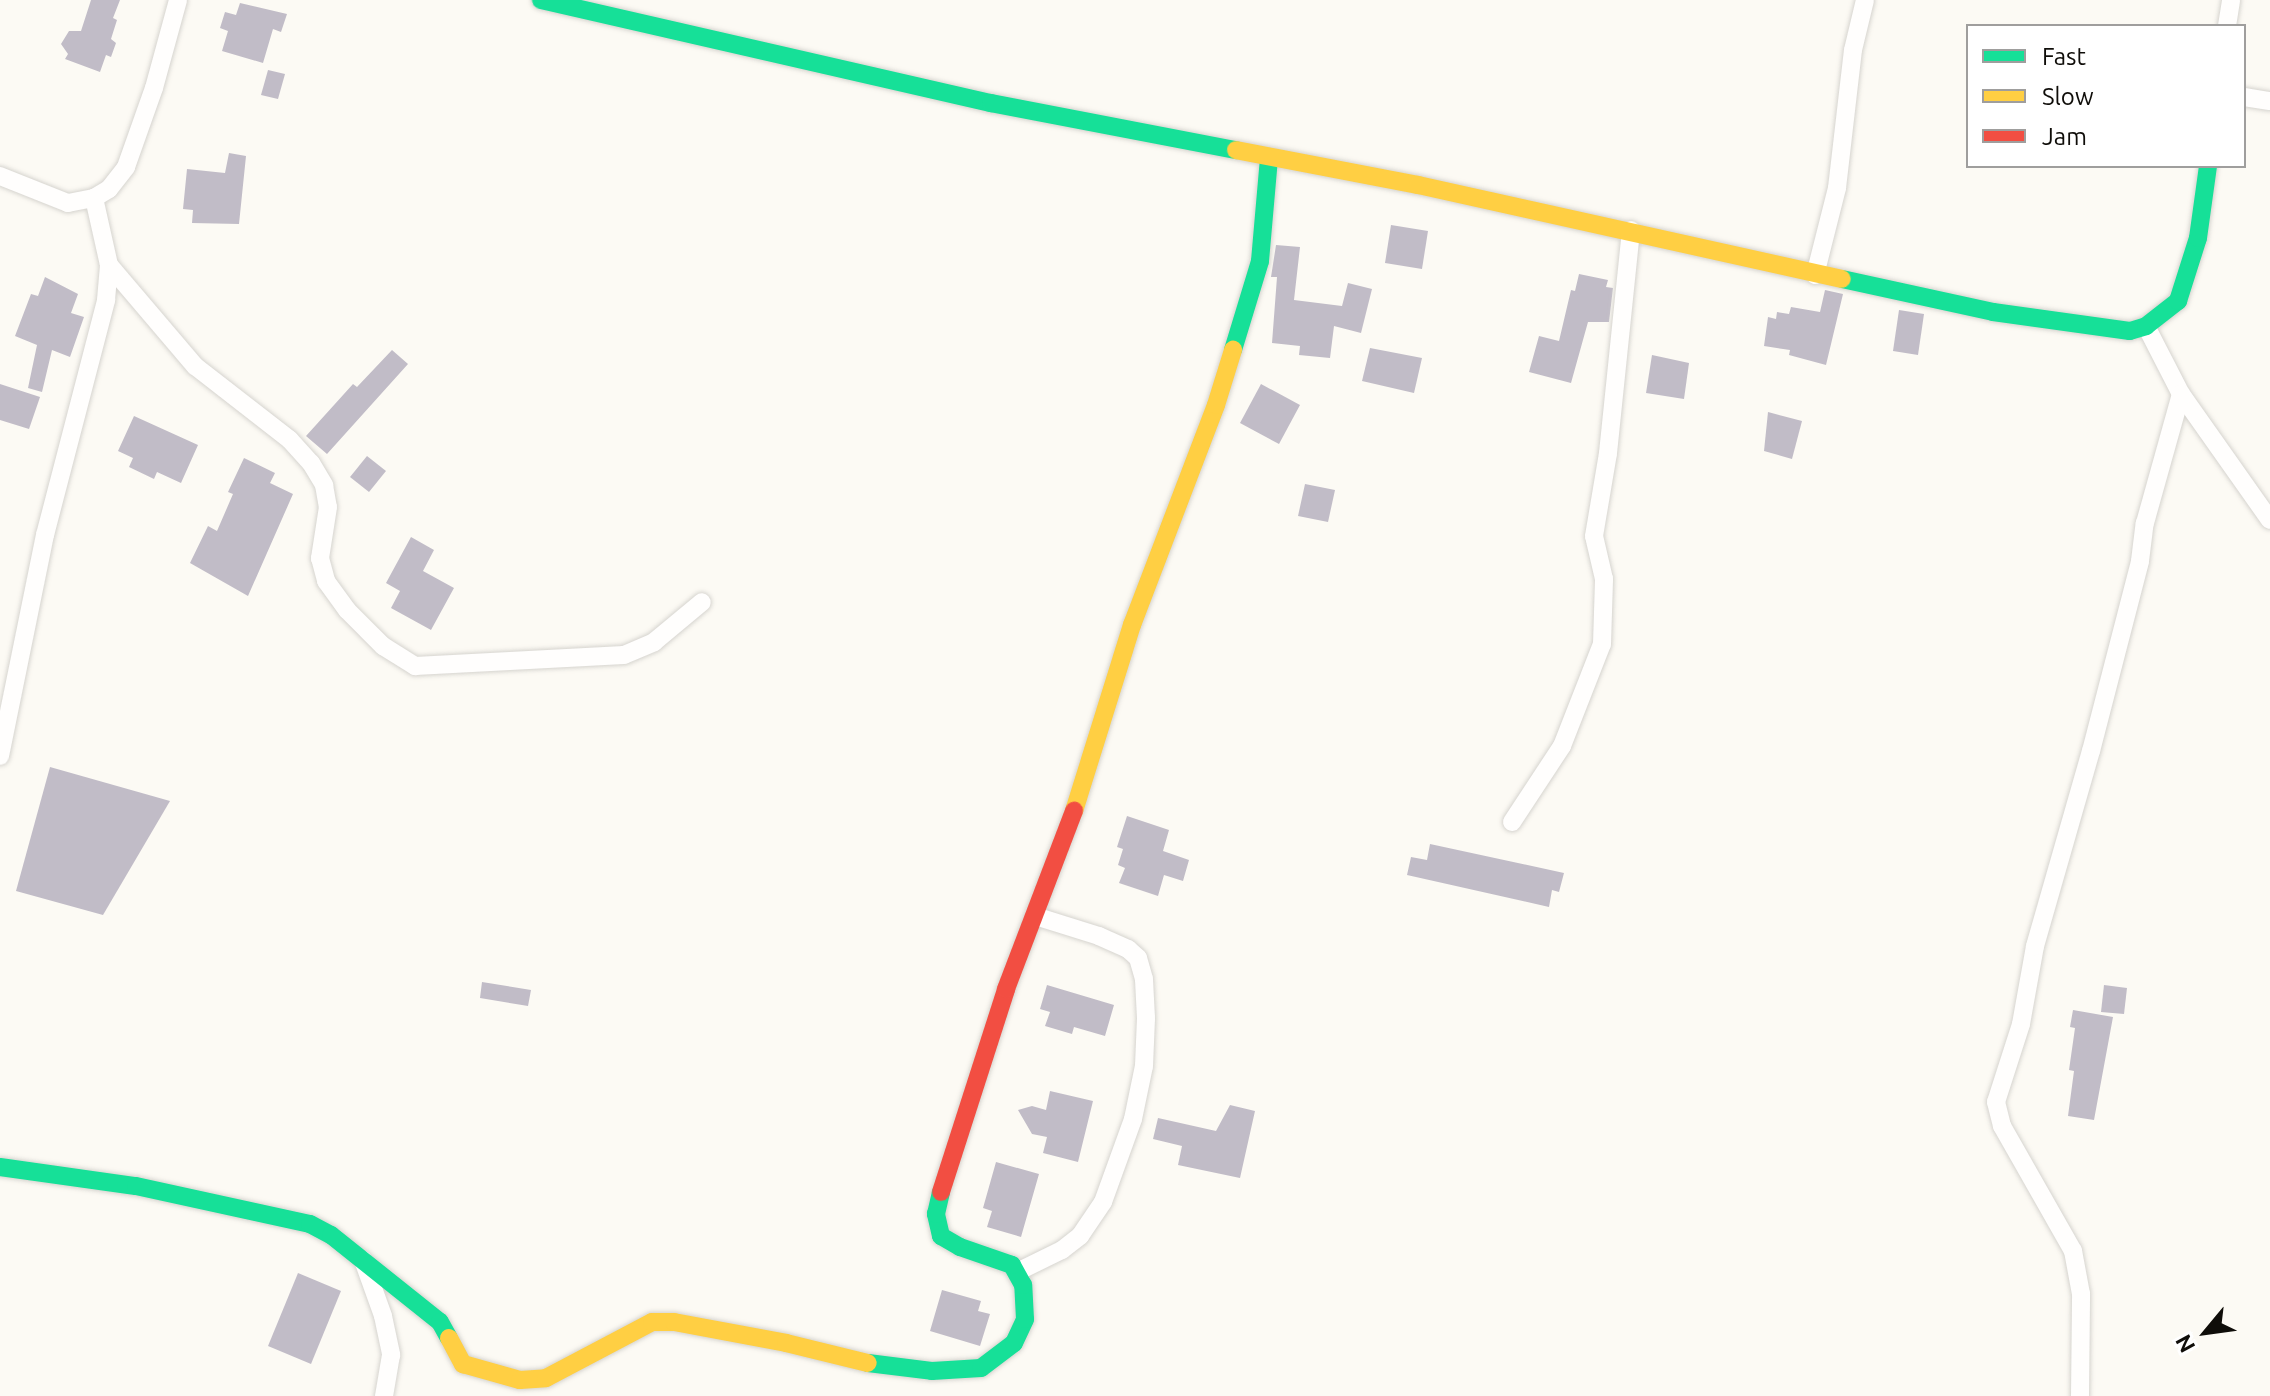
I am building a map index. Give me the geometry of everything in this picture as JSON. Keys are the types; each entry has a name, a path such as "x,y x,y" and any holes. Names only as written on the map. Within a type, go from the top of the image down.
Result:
{"street":[{"path":"0,176 56,201 68,203 94,198 109,189 126,167 154,88 178,0"},
{"path":"541,0 991,103 1631,230 1815,275 1993,312 2111,330 2130,331 2146,326 2178,301 2187,282 2198,238 2208,168"},
{"path":"1815,275 1837,188 1853,50 1865,0"},
{"path":"2227,24 2231,0"},
{"path":"2246,97 2270,101"},
{"path":"0,1167 136,1186 268,1212 331,1235 440,1322 463,1364 520,1380 546,1378 652,1322 674,1322 896,1367 932,1371 981,1368 1004,1354 1021,1330 1025,1295 1017,1272 1002,1260 950,1243 941,1236 936,1214 1006,989 1076,805 1132,625 1216,405 1260,261 1269,158"},
{"path":"0,756 45,535 106,300 109,265 94,198"},
{"path":"1512,822 1562,746 1602,644 1604,579 1594,536 1601,506 1625,312 1631,230"},
{"path":"109,265 195,366 290,440 311,463 324,485 328,507 320,558 326,581 347,610 383,646 415,666 624,655 654,642 702,602"},
{"path":"2146,326 2181,394 2270,520"},
{"path":"2080,1396 2082,1311 2073,1251 2002,1126 1996,1102 2021,1024 2037,935 2091,751 2140,561 2145,523 2181,394"},
{"path":"1017,1272 1044,1262 1080,1236 1103,1202 1133,1119 1144,1066 1146,1034 1144,979 1133,952 1099,936 1035,916"},
{"path":"363,1260 383,1316 391,1355 384,1396"}],"building":[{"path":"91,0 120,0 113,18 117,20 111,39 116,43 111,57 106,55 100,72 65,59 68,54 61,44 69,31 81,31"},
{"path":"240,3 287,14 281,32 273,29 263,63 222,51 228,31 220,28 225,12 236,15"},
{"path":"268,70 285,74 278,99 261,95"},
{"path":"229,153 246,156 239,224 192,223 193,210 183,209 187,169 225,173"},
{"path":"1391,225 1428,231 1422,269 1385,263"},
{"path":"1276,245 1300,247 1294,300 1342,306 1348,283 1372,289 1361,333 1334,326 1330,358 1299,355 1300,346 1272,343 1277,277 1271,277"},
{"path":"1579,274 1608,280 1606,287 1613,288 1609,322 1588,322 1571,383 1529,372 1539,336 1559,341 1571,290 1575,291"},
{"path":"45,277 78,294 71,313 84,317 70,357 52,350 42,392 28,388 37,345 15,336 31,294 38,296"},
{"path":"1825,290 1843,294 1826,365 1789,355 1790,350 1764,346 1768,317 1776,319 1777,312 1789,314 1791,307 1820,312"},
{"path":"1899,310 1924,314 1918,355 1893,351"},
{"path":"1370,348 1422,358 1414,393 1362,381"},
{"path":"392,350 408,364 327,454 306,436 353,384 357,387"},
{"path":"1652,355 1689,363 1684,399 1646,393"},
{"path":"0,384 40,397 29,429 0,420"},
{"path":"1261,384 1300,405 1279,444 1240,423"},
{"path":"1768,412 1802,421 1792,459 1764,451"},
{"path":"134,416 198,445 181,483 157,472 154,479 129,467 133,458 118,451"},
{"path":"367,456 386,471 369,492 350,477"},
{"path":"244,458 275,473 270,483 293,494 248,596 190,563 208,526 217,531 233,494 228,492"},
{"path":"1305,484 1335,490 1328,522 1298,516"},
{"path":"411,537 434,550 423,571 454,588 431,630 391,608 400,591 386,583"},
{"path":"50,767 170,801 103,915 16,891"},
{"path":"1127,816 1169,830 1163,851 1189,860 1183,881 1164,875 1158,896 1119,883 1125,868 1118,865 1123,849 1117,847"},
{"path":"1430,844 1564,873 1559,892 1552,890 1549,907 1407,875 1411,857 1427,860"},
{"path":"482,982 531,990 528,1006 480,998"},
{"path":"1047,985 1114,1005 1105,1036 1074,1027 1072,1034 1045,1026 1050,1012 1040,1009"},
{"path":"2104,985 2127,988 2124,1014 2101,1012"},
{"path":"2073,1010 2113,1017 2094,1120 2068,1116 2074,1071 2069,1070 2075,1028 2070,1027"},
{"path":"1050,1091 1093,1101 1078,1162 1043,1153 1047,1137 1032,1134 1018,1110 1032,1106 1046,1110"},
{"path":"1230,1105 1255,1111 1240,1178 1178,1165 1182,1146 1153,1139 1158,1118 1216,1131"},
{"path":"996,1162 1039,1174 1021,1237 987,1227 992,1211 983,1208"},
{"path":"298,1273 341,1291 311,1364 268,1346"},
{"path":"942,1290 981,1301 978,1311 990,1314 980,1346 930,1331"}],"traffic: fast":[{"path":"541,0 991,103 1236,150"},
{"path":"1233,350 1260,261 1269,158"},
{"path":"1842,279 1993,312 2130,331 2146,326 2178,301 2198,238 2208,168"},
{"path":"0,1167 136,1186 310,1224 331,1235 440,1322 449,1338"},
{"path":"868,1363 932,1371 981,1368 1014,1343 1025,1319 1023,1285 1012,1265 960,1247 941,1236 936,1214 941,1192"}],"traffic: slow":[{"path":"1236,150 1418,185 1842,279"},
{"path":"1074,811 1132,625 1216,405 1233,350"},
{"path":"449,1338 463,1364 520,1380 546,1378 652,1322 674,1322 786,1343 868,1363"}],"traffic: jam":[{"path":"941,1192 1006,989 1074,811"}]}
